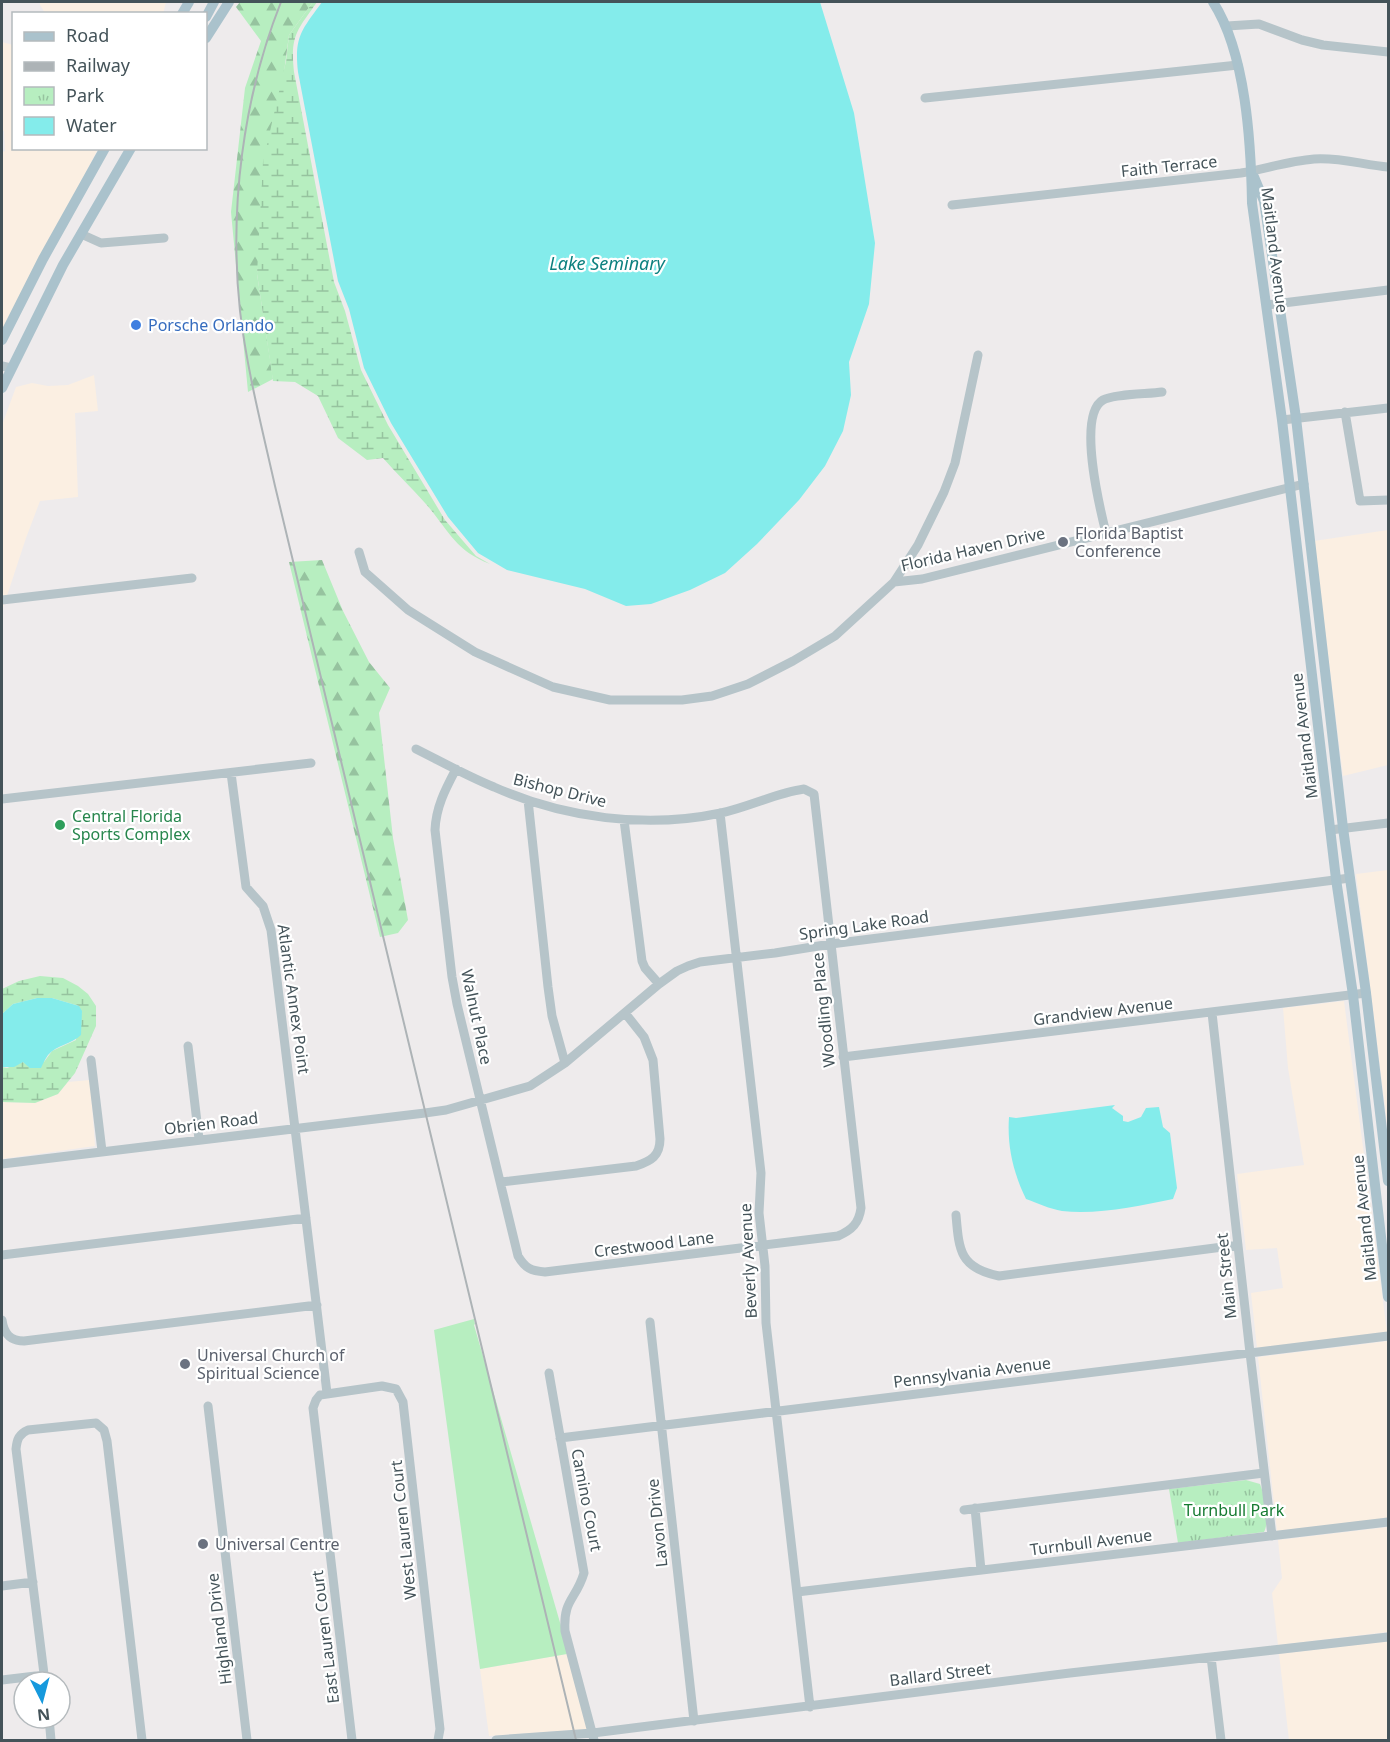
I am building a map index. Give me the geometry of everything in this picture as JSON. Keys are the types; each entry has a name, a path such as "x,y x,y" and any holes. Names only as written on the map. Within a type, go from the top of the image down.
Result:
{"main road":[{"path":"207,36 229,2"},
{"name":"Maitland Avenue","path":"1213,2 1227,26 1238,65 1251,171 1252,203 1282,420 1330,830 1353,995 1389,1298"},
{"path":"2,340 43,259 104,150"},
{"path":"2,388 6,367 130,150"},
{"name":"Maitland Avenue","path":"1251,171 1264,201 1296,418 1343,828 1386,1140 1389,1181"},
{"path":"1310,657 1321,639"}],"street":[{"path":"1227,26 1260,24 1302,40 1323,45 1389,52"},
{"path":"925,98 1238,65"},
{"name":"Faith Terrace","path":"952,205 1251,171 1314,159 1389,167"},
{"path":"81,234 101,243 164,238"},
{"path":"1267,304 1389,290"},
{"path":"359,552 365,572 408,610 475,652 553,687 610,700 682,700 712,696 748,684 835,636 894,582 918,545 945,492 966,420 978,356"},
{"path":"1106,533 1094,482 1092,462 1094,411 1103,400 1112,397 1162,392"},
{"path":"1282,420 1389,408"},
{"path":"1345,412 1360,501 1389,500"},
{"name":"Florida Haven Drive","path":"894,582 922,579 1304,484"},
{"path":"2,600 192,578"},
{"name":"Bishop Drive","path":"416,749 494,788 528,800 582,814 624,820 684,819 751,806 798,790 810,790"},
{"path":"1321,753 1334,752"},
{"path":"2,799 311,763"},
{"name":"Walnut Place","path":"456,769 440,801 435,830 452,977 518,1256 526,1268"},
{"name":"Atlantic Annex Point","path":"231,773 246,886 262,906 271,930 327,1394"},
{"name":"Woodling Place","path":"810,790 816,802 861,1208 855,1226"},
{"path":"528,800 552,1016 565,1063"},
{"name":"Beverly Avenue","path":"720,813 761,1173 759,1214 763,1246 766,1323 810,1707"},
{"path":"624,820 642,960 645,968 658,984"},
{"path":"1330,830 1389,823"},
{"name":"Spring Lake Road","path":"425,1113 480,1101 530,1086 565,1063 658,984 688,966 831,944 1350,878"},
{"name":"Grandview Avenue","path":"843,1057 1366,993"},
{"name":"Main Street","path":"1212,1012 1272,1536"},
{"path":"501,1182 636,1166 656,1157 660,1149 660,1139 653,1060 644,1037 625,1013"},
{"path":"188,1046 199,1139"},
{"path":"91,1060 102,1151"},
{"name":"Obrien Road","path":"2,1164 425,1113"},
{"path":"1371,1141 1386,1140"},
{"path":"956,1215 960,1248 964,1260 973,1268 999,1276 1238,1245"},
{"path":"2,1255 306,1218"},
{"name":"Crestwood Lane","path":"526,1268 545,1272 763,1246 838,1236 855,1226"},
{"path":"2,1320 4,1331 9,1338 24,1341 317,1305"},
{"name":"Lavon Drive","path":"650,1322 694,1721"},
{"name":"Pennsylvania Avenue","path":"560,1438 1389,1336"},
{"name":"Camino Court","path":"549,1373 584,1573 580,1585 567,1604 564,1615 565,1631 594,1737"},
{"name":"West Lauren Court","path":"327,1394 390,1386 401,1394 440,1729 438,1740"},
{"name":"East Lauren Court","path":"327,1394 320,1395 313,1408 352,1740"},
{"name":"Highland Drive","path":"208,1406 248,1740"},
{"path":"43,1670 16,1449 21,1433 35,1428 96,1423 101,1426 107,1442 142,1740"},
{"path":"964,1510 1264,1473"},
{"path":"975,1508 981,1570"},
{"name":"Turnbull Avenue","path":"796,1592 1389,1522"},
{"path":"2,1586 33,1582"},
{"name":"Ballard Street","path":"496,1740 594,1737 694,1721 983,1684 1389,1636"},
{"path":"1211,1657 1221,1740"}],"shaded area":[{"path":"40,2 166,2 164,12 44,12"},
{"path":"2,42 12,45 12,150 97,150 2,331 2,152 5,151 4,131 2,130"},
{"path":"94,375 98,411 75,413 78,497 40,501 2,611 2,425 16,387 32,383 48,386 68,385"},
{"path":"1388,530 1388,765 1343,776 1314,541"},
{"path":"1388,870 1388,1131 1356,874"},
{"path":"1344,1001 1387,1332 1257,1348 1251,1293 1283,1288 1277,1248 1246,1250 1237,1174 1304,1165 1288,1068 1283,1008"},
{"path":"90,1080 95,1146 2,1159 2,1102 35,1103 58,1094 68,1082"},
{"path":"1388,1341 1388,1518 1277,1531 1258,1357"},
{"path":"1388,1527 1388,1632 1278,1645 1272,1593 1282,1578 1278,1540"},
{"path":"1388,1641 1388,1740 1289,1740 1279,1654"},
{"path":"567,1654 587,1729 489,1736 480,1669"}],"green space":[{"path":"240,2 313,2 289,35 257,274 273,379 248,392 231,212 245,88 261,41 236,7"},
{"path":"313,2 317,2 300,27 294,41 294,72 334,282 345,311 361,370 388,425 445,520 476,556 490,564 468,552 460,546 425,503 383,458 367,460 338,438 318,396 295,382 273,381 257,274 263,162 286,61 289,35"},
{"path":"322,560 343,611 369,662 390,688 379,713 393,838 408,920 398,933 380,937 289,562"},
{"path":"40,976 63,978 88,994 96,1006 96,1026 75,1073 58,1094 35,1103 2,1102 2,1067 7,1068 23,1062 26,1064 44,1062 52,1051 76,1040 79,1006 52,998 37,998 13,1004 2,1014 2,989 19,981"},
{"path":"474,1319 567,1654 480,1669 434,1330"},
{"name":"Turnbull Park","path":"1246,1480 1260,1484 1262,1489 1267,1515 1264,1532 1178,1543 1169,1489"}],"water":[{"name":"Lake Seminary","path":"322,2 820,2 854,113 875,243 869,304 849,362 851,395 843,431 825,466 799,500 757,544 725,573 690,590 651,604 626,606 585,589 507,570 478,553 448,517 391,423 364,368 349,309 338,281 297,60 301,34"},
{"path":"37,998 52,998 79,1006 82,1011 81,1035 51,1052 41,1068 30,1068 23,1062 14,1067 2,1067 2,1014 13,1004"},
{"path":"1115,1105 1112,1108 1123,1116 1123,1121 1128,1122 1141,1117 1146,1108 1159,1107 1163,1127 1170,1133 1177,1188 1173,1199 1118,1209 1076,1212 1057,1210 1026,1199 1012,1159 1009,1117"}],"railway":[{"path":"281,2 257,76 248,115 238,193 237,272 247,355 275,486 576,1740"}],"place":[{"name":"Porsche Orlando","path":"136,325"},
{"name":"Florida Baptist Conference","path":"1063,542"},
{"name":"Central Florida Sports Complex","path":"60,825"},
{"name":"Universal Church of Spiritual Science","path":"185,1364"},
{"name":"Universal Centre","path":"203,1544"}]}
